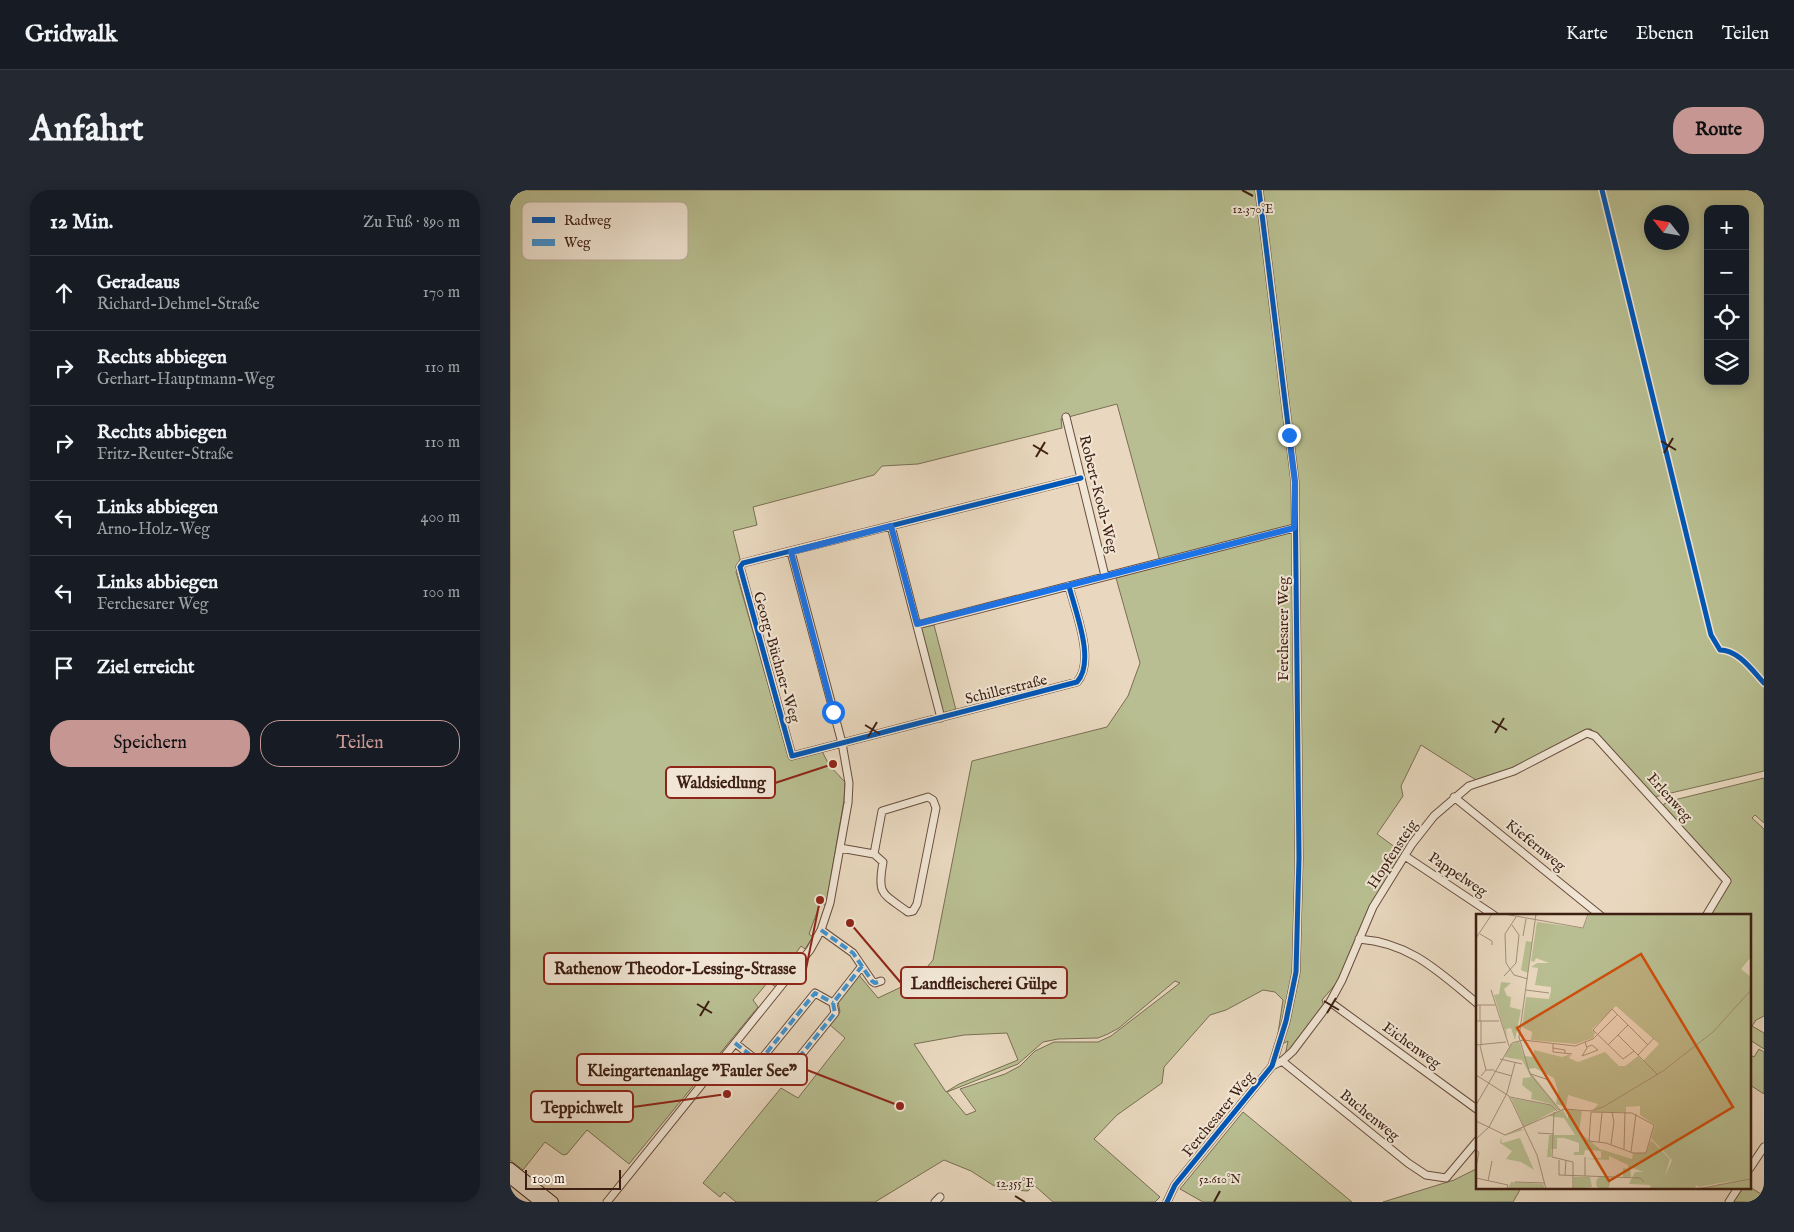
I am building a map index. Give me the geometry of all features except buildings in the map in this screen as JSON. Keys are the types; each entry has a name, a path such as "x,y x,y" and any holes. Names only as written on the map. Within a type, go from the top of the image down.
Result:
{"street":[{"name":"Ferchesarer Weg","path":"1166,1202 1176,1185 1272,1066 1279,1048 1293,995 1298,942 1293,458 1259,190"},
{"name":"Robert-Koch-Weg","path":"1066,418 1105,576"},
{"path":"607,1202 810,950 821,930 830,903 849,783 842,743 791,552 1081,478"},
{"path":"891,526 940,718"},
{"path":"917,624 1294,528"},
{"name":"Georg-Büchner-Weg","path":"791,552 743,563 740,573 792,756 842,743"},
{"name":"Schillerstraße","path":"842,743 1077,682 1085,670 1085,653 1068,586"},
{"name":"Hopfensteig","path":"1282,1061 1293,1051 1330,1002 1342,980 1370,913 1421,831 1454,797 1475,783 1514,771 1587,733 1591,733"},
{"name":"Erlenweg","path":"1591,733 1726,880 1707,914"},
{"path":"840,848 874,854 883,862 879,884 881,890 908,912 913,911 917,904 936,808 934,800 928,797 882,811 874,854"},
{"name":"Kiefernweg","path":"1454,797 1599,914"},
{"name":"Pappelweg","path":"1405,856 1492,914"},
{"path":"821,930 853,953 872,981 875,983 882,981"},
{"path":"1358,938 1391,944 1422,958 1476,1002"},
{"path":"735,1043 778,1077 784,1076 835,1013 833,1003 862,966"},
{"path":"759,1062 815,993 833,1003"},
{"name":"Eichenweg","path":"1330,1002 1476,1109"},
{"name":"Ferchesarer Weg","path":"1272,1066 1282,1061"},
{"name":"Buchenweg","path":"1282,1061 1416,1169 1432,1177 1446,1178 1476,1143"},
{"path":"1752,1165 1764,1146"},
{"path":"510,1168 553,1202"},
{"path":"510,1178 540,1202"},
{"path":"1728,1202 1737,1190"}],"green space":[{"path":"510,190 1764,190 1764,771 1654,797 1591,729 1587,729 1515,768 1476,780 1421,745 1401,786 1403,796 1377,834 1403,853 1339,980 1322,1000 1324,1006 1285,1056 1288,1041 1276,1047 1283,1000 1275,992 1263,990 1226,1010 1210,1015 1164,1067 1162,1083 1117,1115 1094,1139 1160,1197 1155,1202 1053,1202 1034,1185 1028,1191 999,1189 971,1171 944,1160 875,1202 736,1202 724,1192 720,1197 703,1183 781,1088 798,1098 845,1038 830,1025 840,1012 838,1001 858,974 878,998 916,980 933,960 972,761 1107,727 1128,696 1140,663 1116,578 1161,565 1117,404 1061,419 1062,428 918,464 882,466 874,475 753,507 757,525 733,531 740,559 736,572 788,755 798,757 822,751 829,765 845,782 844,800 826,905 820,904 809,934 813,937 805,949 801,946 796,953 799,957 776,987 768,982 753,1000 758,1007 629,1164 587,1130 567,1154 563,1155 545,1142 523,1170 510,1160","holes":["1175,981 1180,983 1111,1036 1098,1042 1054,1042 1035,1051 1020,1066 1005,1074 960,1089 976,1111 966,1115 947,1092 1018,1064 1043,1042 1058,1039 1098,1038 1108,1034 1119,1028","1007,1033 1018,1060 959,1084 946,1092 914,1044 964,1035"]},
{"path":"934,625 956,710 942,713 921,628"},
{"path":"1764,778 1764,823 1755,815 1752,818 1764,829 1764,1016 1756,1020 1752,1026 1752,914 1709,914 1726,885 1663,807 1664,804"},
{"path":"1752,1026 1764,1033 1764,1049 1752,1041"},
{"path":"1759,1049 1764,1052 1764,1094 1752,1086 1752,1056 1754,1057"},
{"path":"1243,1112 1352,1202 1203,1202 1180,1189"},
{"path":"1476,1169 1476,1190 1520,1190 1513,1202 1383,1202 1454,1180"},
{"path":"1752,1188 1764,1196 1764,1202 1732,1202 1740,1190 1752,1190"}],"marked path":[{"path":"821,930 853,953 872,981 875,983 881,981"},
{"path":"735,1043 778,1077 784,1076 835,1013 833,1003 862,966"},
{"path":"759,1062 815,993 833,1003"}],"cycle path":[{"path":"1167,1202 1175,1185 1272,1066 1286,1021 1296,972 1299,858 1295,482 1259,190"},
{"path":"1602,190 1711,635 1720,650 1733,653 1739,657 1764,683"},
{"path":"1069,586 1084,649 1085,662 1077,682 792,756 740,567 743,563 1081,478"}],"place":[{"name":"Waldsiedlung","path":"833,764"},
{"name":"Rathenow Theodor-Lessing-Strasse","path":"820,900"},
{"name":"Landfleischerei Gülpe","path":"850,923"},
{"name":"Teppichwelt","path":"727,1094"},
{"name":"Kleingartenanlage \"Fauler See\"","path":"900,1106"}],"route":[{"path":"833,712 791,552 891,526 917,624 1105,576 1118,575 1187,555 1294,528 1295,482 1289,435"}]}
